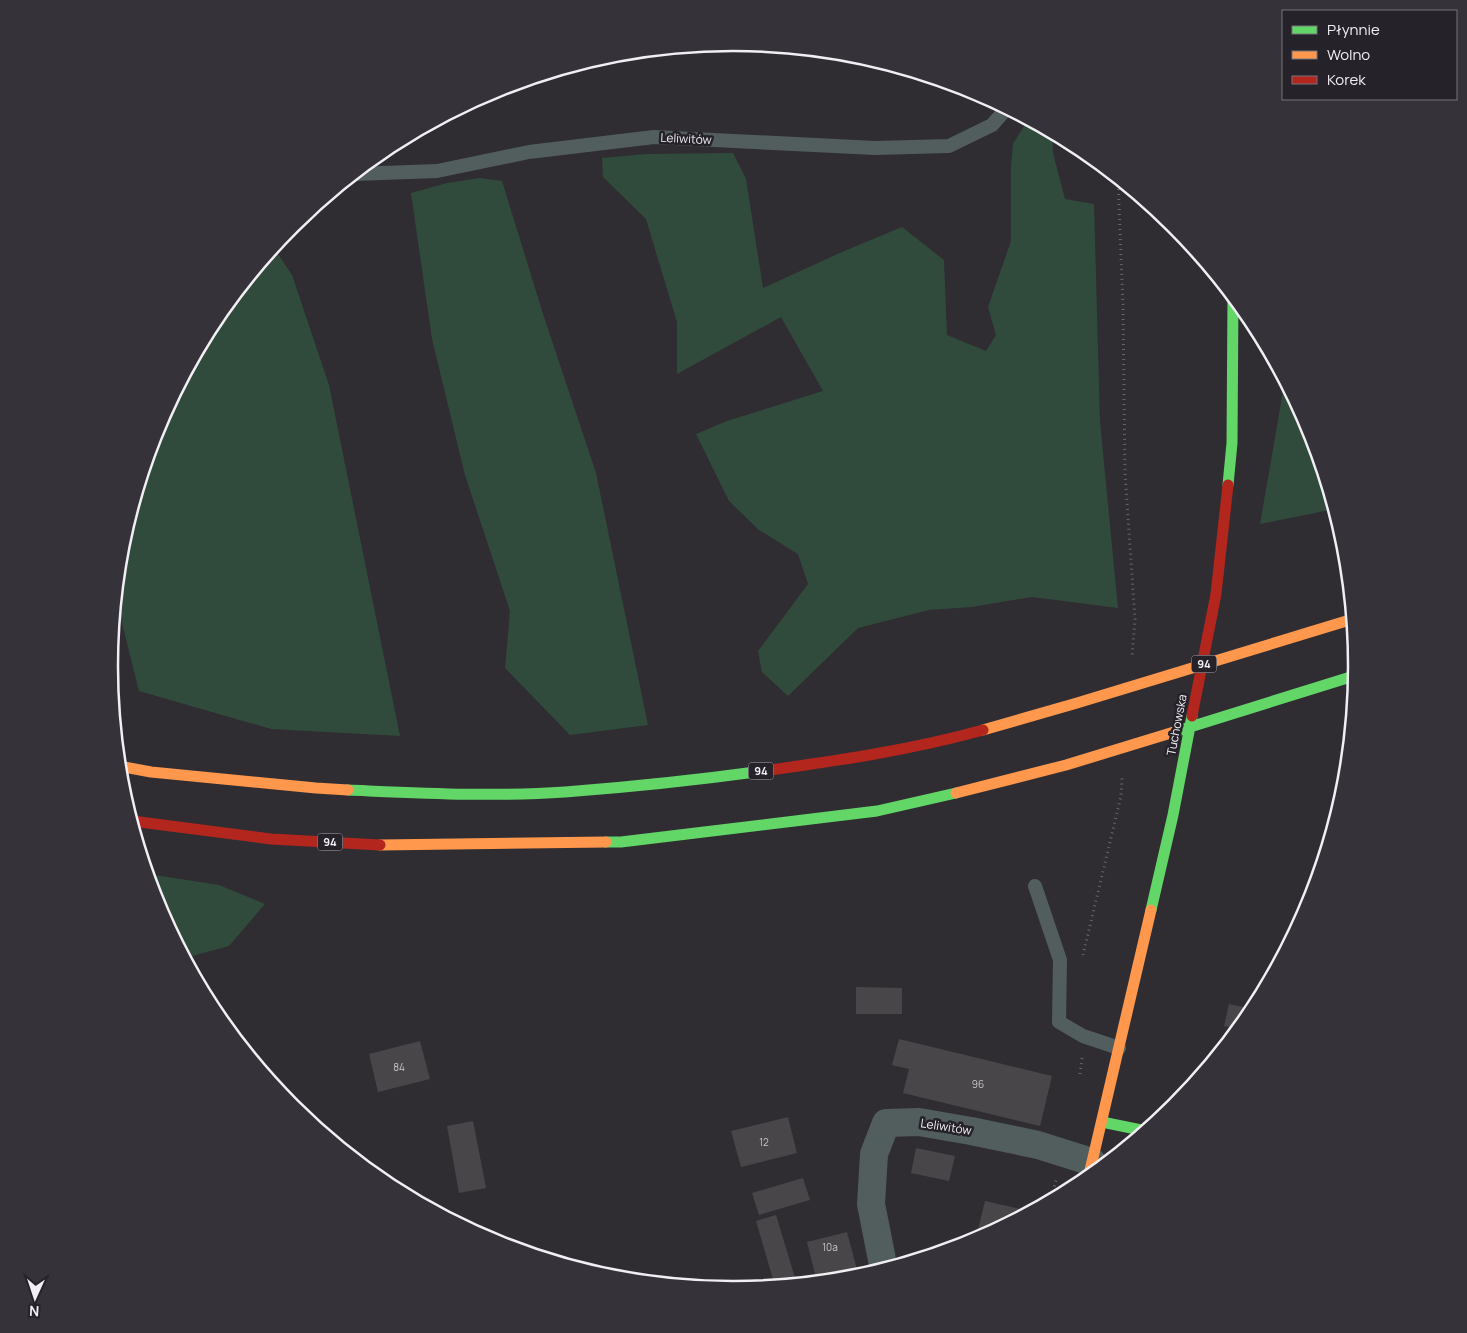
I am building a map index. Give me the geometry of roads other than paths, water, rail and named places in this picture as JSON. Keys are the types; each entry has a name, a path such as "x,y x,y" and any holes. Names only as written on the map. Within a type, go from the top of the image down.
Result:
{"main road":[{"name":"Tuchowska","path":"1091,1167 1173,815 1216,594 1232,443 1233,308"},
{"name":"94","path":"127,768 151,772 316,788 439,794 564,792 703,779 815,764 942,741 1077,704 1346,620"},
{"name":"94","path":"138,822 271,839 371,845 621,842 876,811 1066,764 1348,679"},
{"path":"1318,688 1348,683"},
{"path":"1102,1122 1138,1129"}],"street":[{"name":"Leliwitów","path":"883,1263 871,1204 874,1154 886,1123 919,1122 1038,1145 1062,1152 1088,1169"}],"lane":[{"name":"Leliwitów","path":"365,174 437,171 529,152 654,138 875,148 948,146 992,125 1002,113"},
{"path":"1035,886 1060,960 1059,1022 1083,1036 1119,1048"}]}
